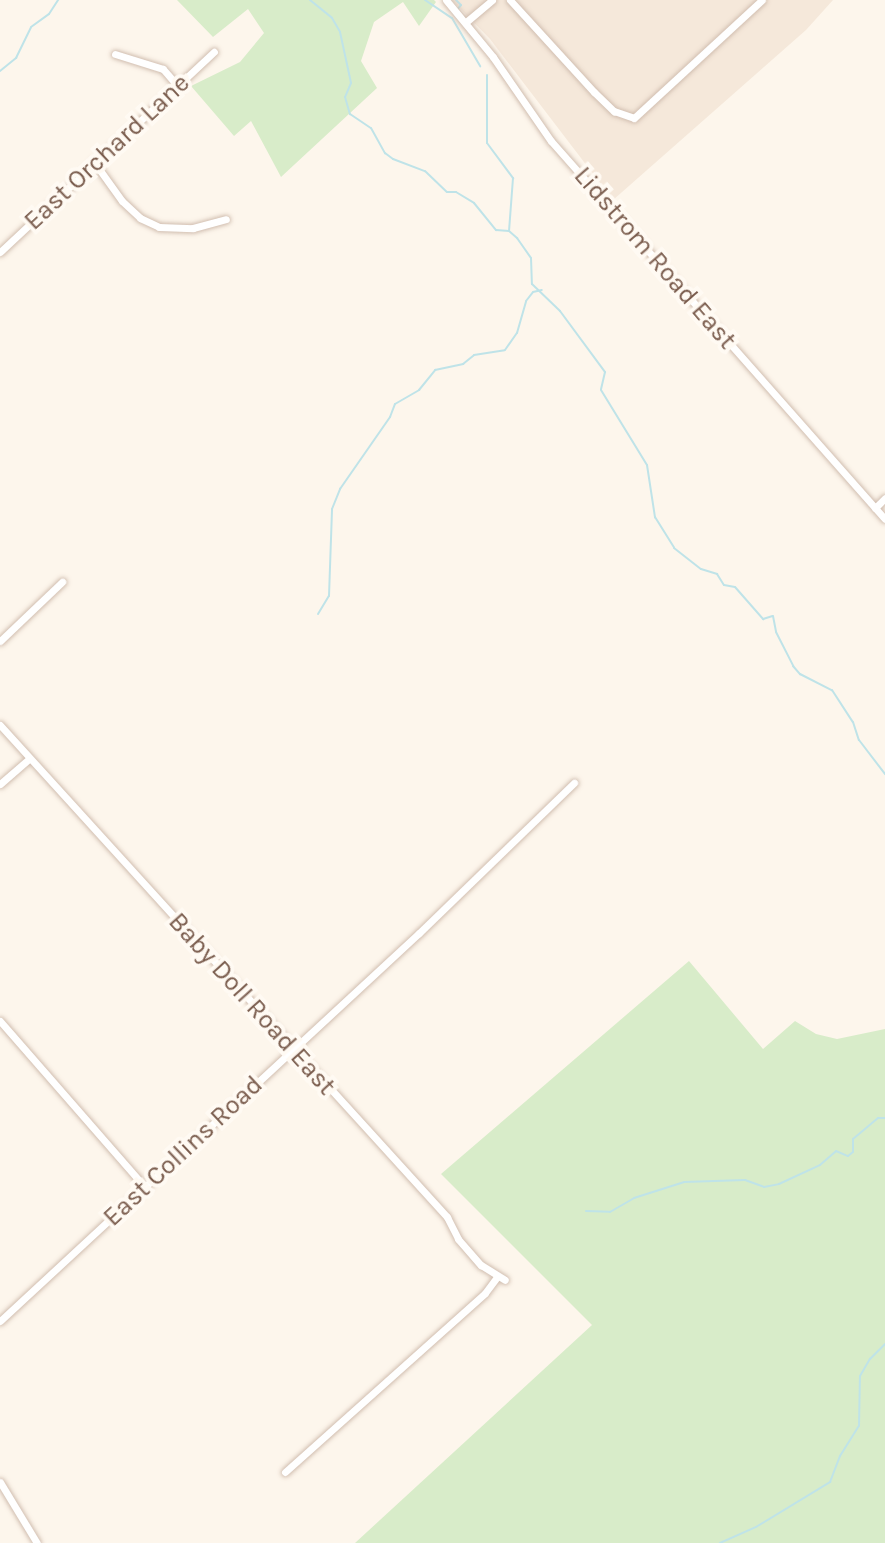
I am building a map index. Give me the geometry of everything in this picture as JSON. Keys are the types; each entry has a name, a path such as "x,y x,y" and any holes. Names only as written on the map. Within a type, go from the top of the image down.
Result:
{"street":[{"name":"Lidstrom Road East","path":"446,0 466,22 551,141 885,519"},
{"path":"466,22 492,0"},
{"path":"510,0 594,92 614,111 634,118 762,0"},
{"name":"East Orchard Lane","path":"0,252 214,52"},
{"path":"115,54 163,69 178,86"},
{"path":"94,162 122,201 140,218 159,227 193,228 226,219"},
{"path":"875,508 885,498"},
{"path":"0,641 62,582"},
{"name":"Baby Doll Road East","path":"0,725 447,1217 458,1239 481,1265 501,1278 285,1472"},
{"path":"0,784 29,759"},
{"name":"East Collins Road","path":"0,1321 293,1050 574,783"},
{"path":"0,1021 144,1186"},
{"path":"0,1482 37,1543"}],"shaded area":[{"path":"452,0 833,0 806,30 613,200 490,39"}],"green space":[{"path":"177,0 436,2 419,26 403,2 374,22 361,61 377,88 281,177 251,121 234,136 191,86 240,62 264,33 248,9 213,37"},
{"path":"689,961 763,1049 795,1021 816,1034 837,1039 885,1029 885,1543 355,1543 592,1325 441,1174"}],"waterway":[{"path":"0,71 16,58 31,27 49,14 58,0"},
{"path":"310,0 332,18 340,32 351,83 345,97 350,114 371,128 385,153 393,159 425,171 447,192 456,192 474,203 496,230 509,231 517,238 531,258 532,284 560,311 605,372 601,390 647,465 655,517 674,548 701,569 717,574 724,585 735,587 763,619 773,616 776,632 793,666 800,674 832,690 853,722 859,740 885,774"},
{"path":"425,0 452,18 480,66"},
{"path":"456,0 461,5 457,10"},
{"path":"487,75 487,143 513,178 509,231"},
{"path":"318,614 329,596 332,509 340,489 390,417 395,404 419,390 435,370 463,364 474,355 505,350 517,333 526,301 533,292 542,290"},
{"path":"586,1211 610,1212 634,1198 684,1182 745,1180 764,1187 779,1184 820,1165 836,1151 848,1156 853,1152 853,1139 878,1118 885,1118"},
{"path":"720,1543 756,1527 830,1482 840,1456 859,1426 860,1376 870,1359 885,1344"}]}
